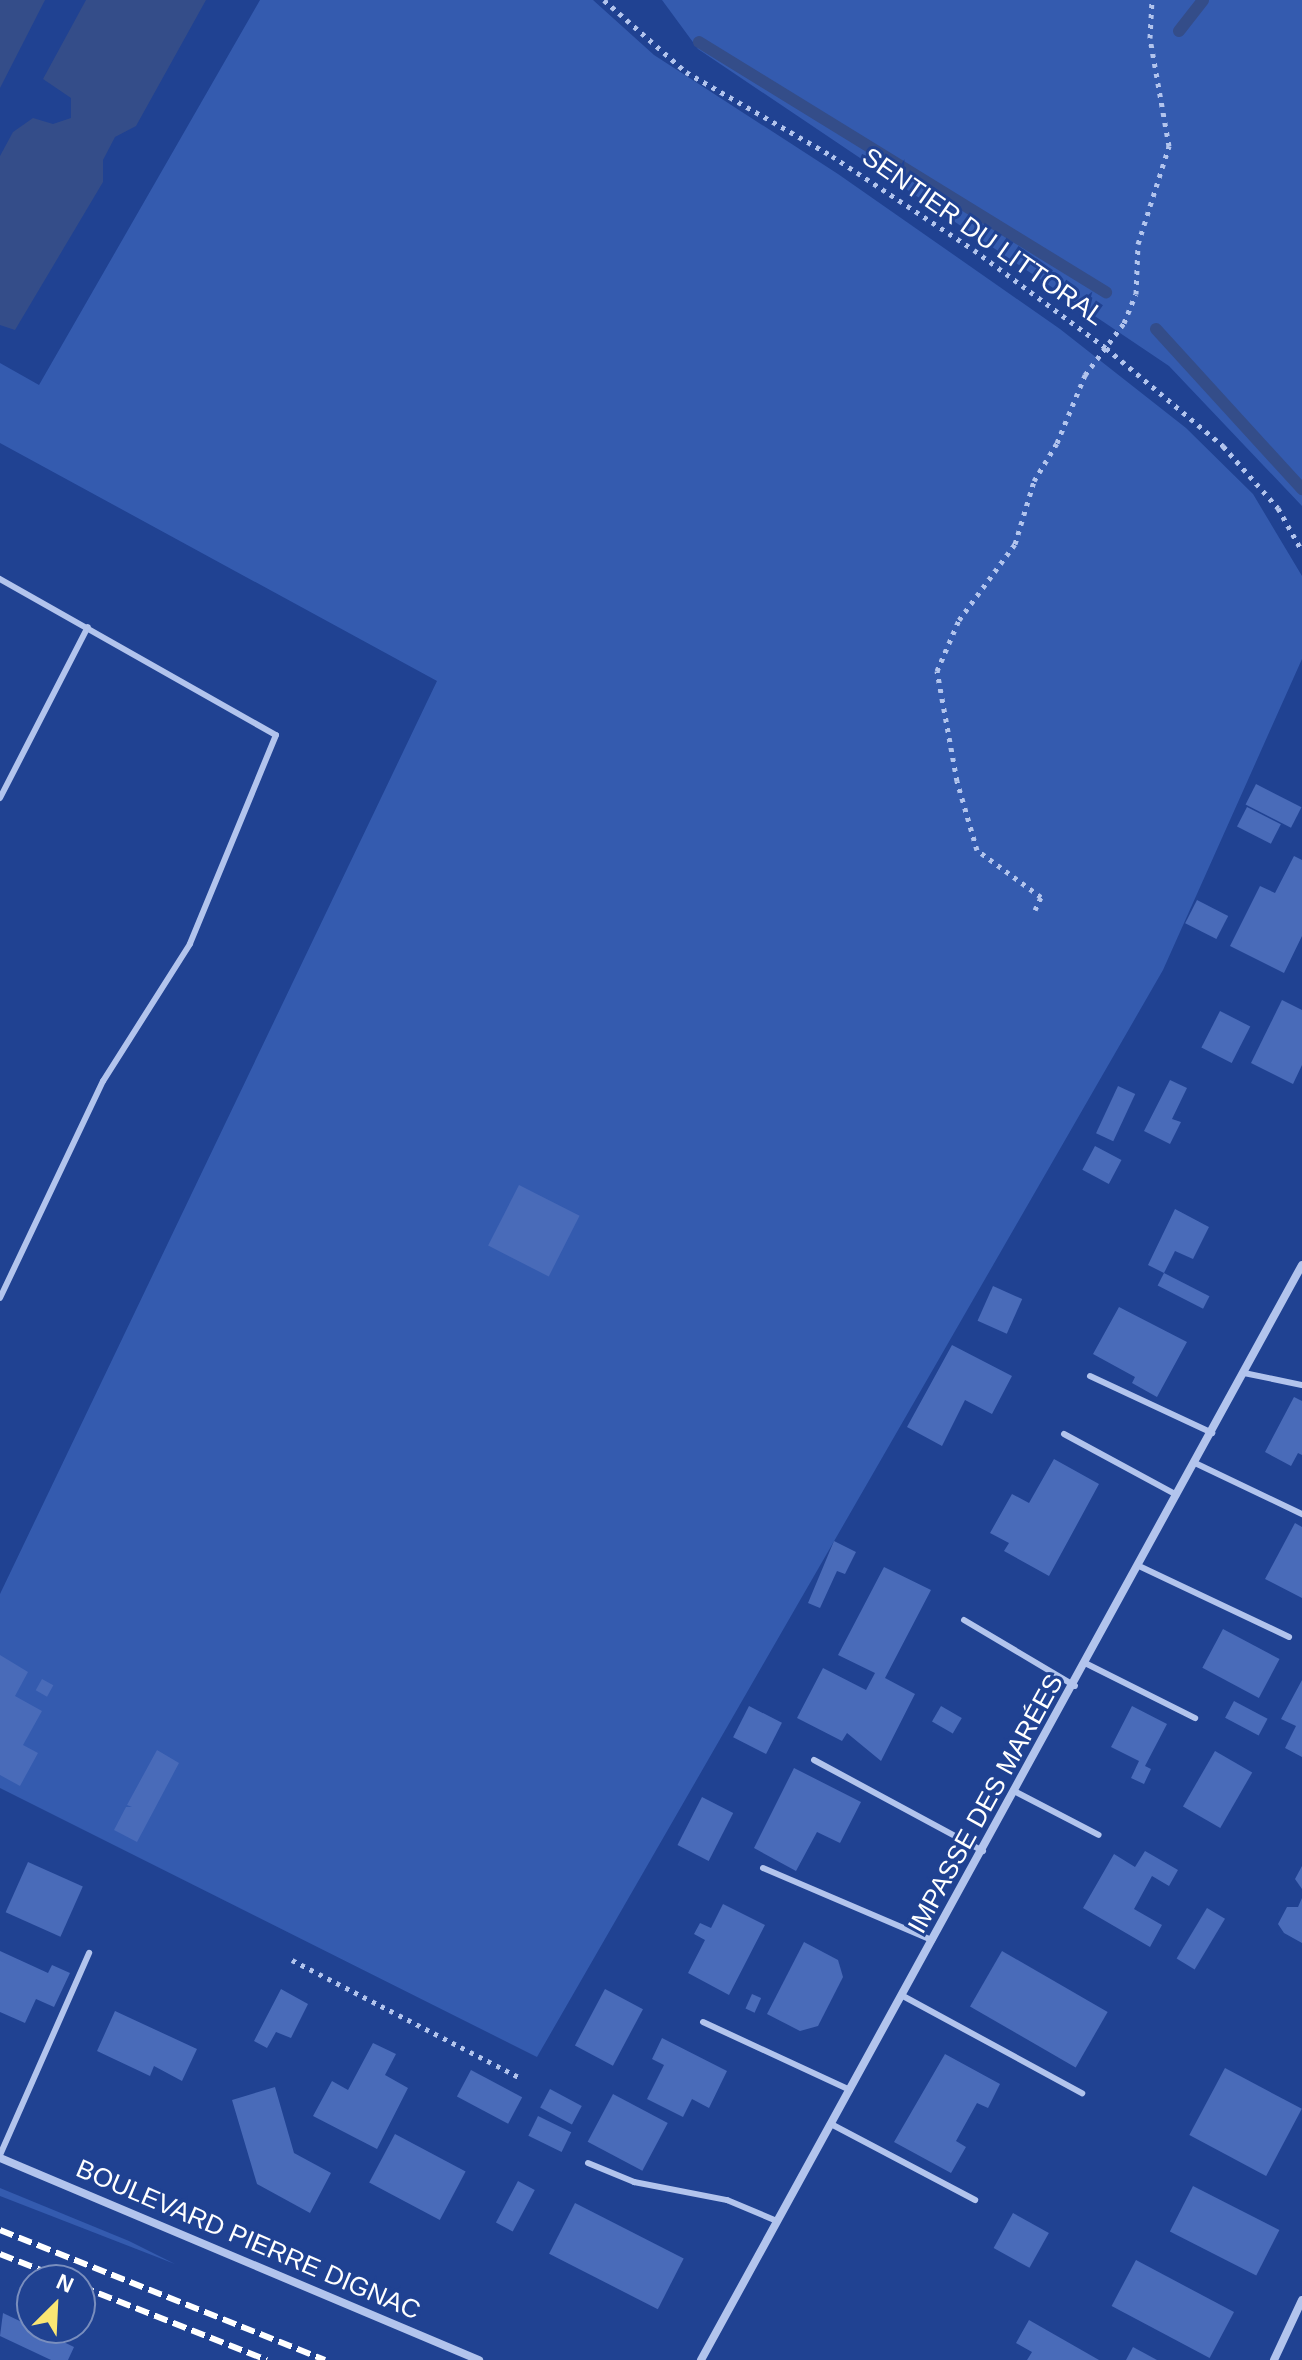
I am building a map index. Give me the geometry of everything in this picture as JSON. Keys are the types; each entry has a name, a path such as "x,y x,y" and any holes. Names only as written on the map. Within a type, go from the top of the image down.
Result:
{"street":[{"name":"IMPASSE DES MARÉES","path":"701,2360 1075,1686 1302,1265"},
{"name":"BOULEVARD PIERRE DIGNAC","path":"0,2157 479,2360"},
{"path":"1274,2360 1302,2300"}],"lane":[{"path":"0,579 276,735 190,944 103,1081 0,1298"},
{"path":"0,798 88,627"},
{"path":"1244,1373 1302,1385"},
{"path":"1090,1376 1212,1433"},
{"path":"1064,1434 1178,1496"},
{"path":"1195,1463 1302,1514"},
{"path":"1139,1566 1289,1637"},
{"path":"964,1620 1075,1686"},
{"path":"1087,1664 1195,1718"},
{"path":"814,1760 983,1851"},
{"path":"1016,1792 1099,1835"},
{"path":"763,1868 934,1940"},
{"path":"0,2157 89,1953"},
{"path":"903,1996 1082,2093"},
{"path":"703,2022 850,2090"},
{"path":"831,2124 975,2200"},
{"path":"588,2163 634,2182 727,2200 777,2221"}],"path":[{"name":"SENTIER DU LITTORAL","path":"604,0 686,72 832,156 974,250 1106,348 1223,446 1278,508 1302,551"},
{"path":"1035,910 1041,897 977,850 957,781 937,671 959,620 1015,544 1034,481 1061,434 1085,375 1106,348 1136,294 1138,244 1169,146 1150,38 1152,0"},
{"path":"292,1960 519,2077"}],"shaded area":[{"path":"0,0 45,0 0,88"},
{"path":"86,0 206,0 136,126 115,137 103,160 103,182 15,330 0,325 0,156 13,132 33,118 53,124 71,118 71,98 43,79"},
{"path":"260,0 593,0 654,55 838,174 1060,329 1186,428 1253,494 1302,576 1302,659 1163,970 537,2057 0,1788 0,1594 437,681 0,443 0,363 39,385"},
{"path":"662,0 1302,0 1302,506 1169,366 698,49"},
{"path":"0,2188 129,2241 175,2264 0,2196"}],"building":[{"path":"1256,784 1301,807 1291,828 1246,804"},
{"path":"1247,807 1281,824 1271,844 1237,827"},
{"path":"1294,856 1302,860 1302,936 1284,973 1230,946 1260,886 1275,893"},
{"path":"1197,900 1228,916 1216,939 1185,923"},
{"path":"1282,1000 1302,1010 1302,1065 1293,1084 1251,1063"},
{"path":"1220,1011 1250,1026 1232,1063 1201,1048"},
{"path":"1170,1080 1187,1088 1172,1119 1181,1122 1170,1144 1144,1131"},
{"path":"1118,1086 1135,1094 1113,1141 1096,1133"},
{"path":"1095,1146 1121,1160 1109,1184 1082,1170"},
{"path":"519,1185 580,1216 549,1276 488,1246"},
{"path":"1175,1209 1209,1227 1193,1259 1175,1251 1164,1273 1148,1265"},
{"path":"1164,1273 1209,1296 1203,1309 1158,1285"},
{"path":"993,1286 1022,1299 1007,1334 978,1321"},
{"path":"1119,1307 1187,1342 1157,1397 1132,1383 1135,1377 1093,1354"},
{"path":"952,1345 1012,1376 992,1414 965,1400 942,1446 907,1427"},
{"path":"1294,1397 1302,1401 1302,1455 1298,1453 1291,1466 1265,1452"},
{"path":"1054,1459 1099,1484 1049,1576 1004,1551 1009,1543 990,1533 1012,1494 1029,1503"},
{"path":"1295,1523 1302,1527 1302,1598 1265,1579"},
{"path":"834,1541 856,1552 845,1574 837,1571 820,1608 808,1603"},
{"path":"884,1567 931,1590 885,1678 915,1694 881,1761 847,1733 842,1741 797,1718 823,1668 866,1690 875,1673 838,1655"},
{"path":"1223,1629 1280,1659 1259,1698 1202,1668"},
{"path":"0,1655 28,1672 15,1696 42,1711 23,1745 38,1753 20,1786 0,1775"},
{"path":"42,1679 53,1685 47,1697 36,1690"},
{"path":"1302,1680 1302,1757 1285,1748 1296,1726 1281,1719"},
{"path":"1234,1701 1268,1719 1259,1736 1225,1718"},
{"path":"749,1706 782,1723 766,1754 733,1737"},
{"path":"941,1706 962,1718 953,1734 932,1722"},
{"path":"1132,1706 1167,1724 1145,1766 1151,1769 1144,1784 1131,1778 1139,1761 1111,1747"},
{"path":"157,1750 179,1763 137,1842 114,1830 126,1807 132,1807 127,1805"},
{"path":"1215,1751 1252,1772 1220,1828 1183,1806"},
{"path":"794,1768 861,1802 840,1843 817,1832 796,1871 754,1848"},
{"path":"702,1797 733,1813 709,1861 677,1845"},
{"path":"1145,1851 1178,1870 1169,1886 1152,1876 1134,1909 1162,1925 1150,1947 1083,1908 1114,1854 1135,1867"},
{"path":"28,1862 83,1886 60,1937 6,1912"},
{"path":"1302,1866 1302,1889 1295,1879"},
{"path":"1302,1898 1302,1943 1284,1933 1278,1924 1287,1907 1298,1907"},
{"path":"723,1904 765,1925 729,1995 688,1973 705,1940 694,1934 700,1923 711,1928"},
{"path":"1207,1908 1225,1919 1195,1969 1177,1959"},
{"path":"804,1942 838,1960 843,1977 818,2026 800,2031 767,2014"},
{"path":"0,1951 48,1973 52,1965 70,1973 54,2007 36,1999 25,2023 0,2012"},
{"path":"1002,1951 1108,2012 1076,2067 970,2006"},
{"path":"281,1989 308,2004 291,2038 276,2032 267,2048 254,2041"},
{"path":"605,1989 643,2009 613,2066 575,2046"},
{"path":"752,1994 761,1998 755,2013 745,2009"},
{"path":"115,2011 197,2049 182,2081 154,2066 150,2076 97,2051"},
{"path":"662,2038 727,2071 709,2108 692,2099 683,2117 647,2099 664,2065 652,2059"},
{"path":"373,2043 396,2054 385,2075 408,2088 377,2149 313,2116 332,2081 348,2090"},
{"path":"945,2054 1000,2084 988,2108 977,2103 956,2141 966,2147 951,2173 894,2142"},
{"path":"1225,2068 1302,2109 1266,2176 1189,2135"},
{"path":"471,2070 522,2097 508,2124 457,2096"},
{"path":"275,2087 294,2153 331,2173 310,2213 257,2184 232,2100"},
{"path":"550,2089 582,2106 572,2124 540,2108"},
{"path":"613,2094 668,2123 642,2171 588,2142"},
{"path":"538,2116 571,2132 562,2152 528,2136"},
{"path":"395,2134 466,2172 440,2220 369,2183"},
{"path":"518,2181 535,2190 513,2231 496,2222"},
{"path":"1193,2186 1279,2230 1256,2275 1170,2231"},
{"path":"575,2203 684,2258 658,2309 549,2254"},
{"path":"1013,2213 1049,2233 1029,2268 994,2248"},
{"path":"1136,2260 1234,2312 1210,2358 1112,2306"},
{"path":"3,2313 16,2319 16,2344 0,2336"},
{"path":"1029,2320 1099,2360 1027,2360 1032,2352 1016,2343"},
{"path":"17,2344 68,2344 74,2347 68,2360 51,2360"},
{"path":"1133,2347 1157,2360 1126,2360"}],"waterway":[{"path":"1179,31 1203,0"},
{"path":"699,42 1106,292"},
{"path":"1156,329 1302,489"}],"railway":[{"path":"0,2230 325,2360"},
{"path":"0,2254 25,2264"},
{"path":"96,2292 267,2360"}]}
